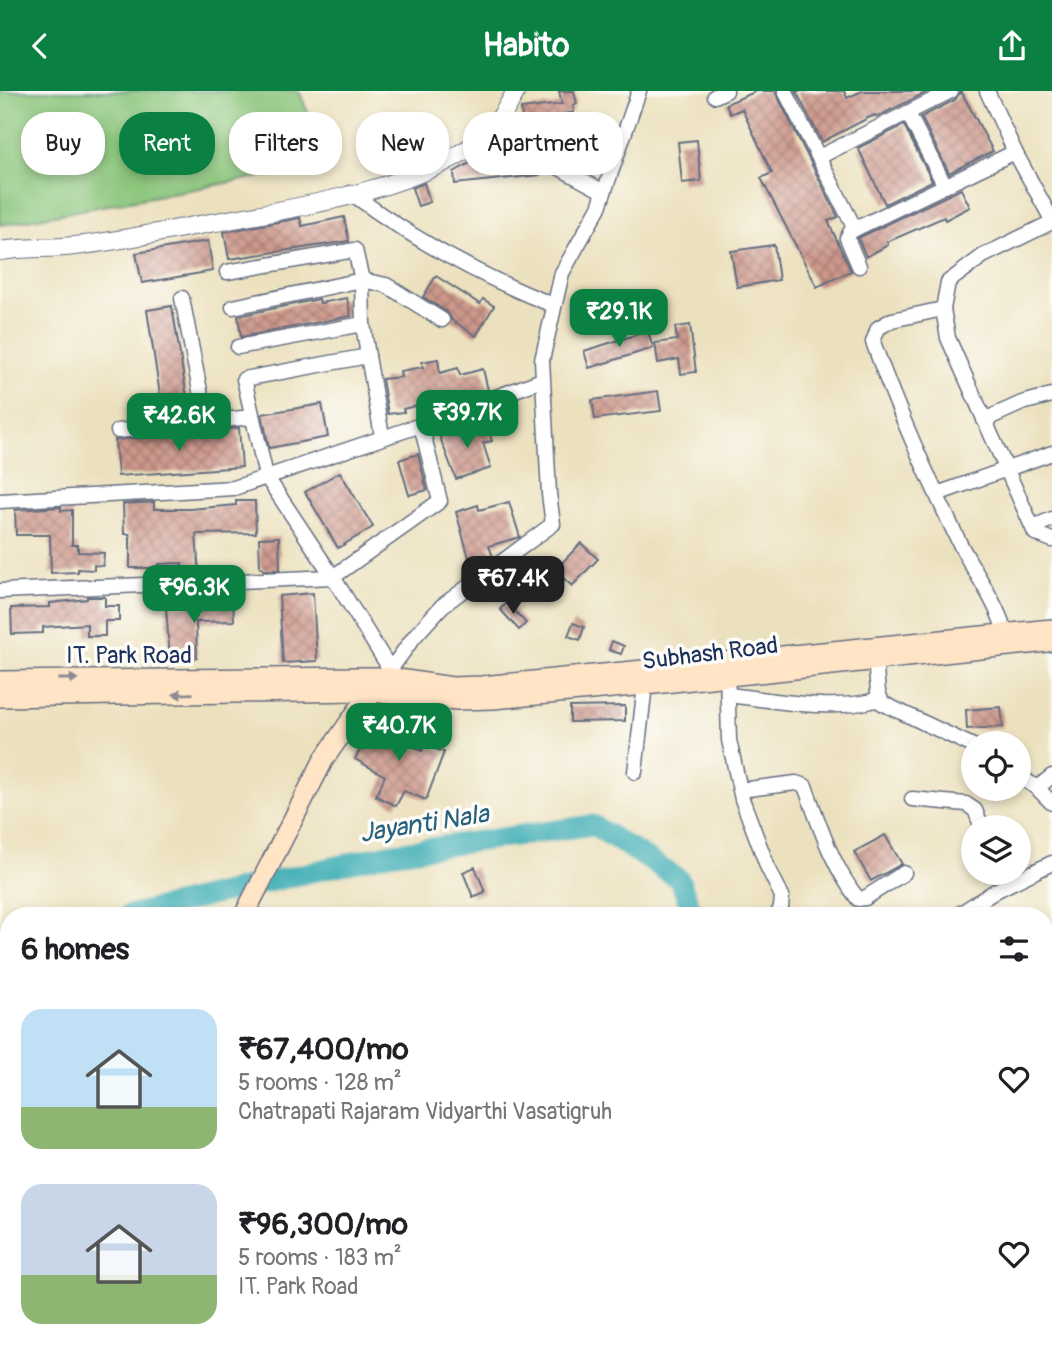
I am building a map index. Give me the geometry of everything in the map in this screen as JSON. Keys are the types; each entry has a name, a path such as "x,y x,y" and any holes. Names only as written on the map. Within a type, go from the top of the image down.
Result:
{"main road":[{"name":"Subhash Road","path":"383,680 444,686 482,686 727,677 884,654 1005,632 1050,639"},
{"name":"Subhash Road","path":"884,654 1050,639"},
{"name":"IT. Park Road","path":"0,681 383,680"},
{"name":"IT. Park Road","path":"0,697 262,691 383,680"},
{"path":"248,907 324,758 383,680"}],"street":[{"path":"503,112 516,91"},
{"path":"368,356 244,379 266,476 333,577 383,680 414,636 442,605 553,524 541,362 562,274 599,207 639,91"},
{"path":"785,91 855,229"},
{"path":"819,157 951,91"},
{"path":"988,91 1015,152 1052,221 984,256 948,282 943,309 948,338 1032,527 1035,533 1052,540"},
{"path":"908,113 945,186"},
{"path":"0,251 72,247 276,211 425,171 463,150"},
{"path":"859,266 847,234 1015,152"},
{"path":"573,175 604,192"},
{"path":"351,193 404,232 443,255 553,305"},
{"path":"227,272 355,250 362,280 363,324 382,436"},
{"path":"233,307 362,280 386,285 442,320"},
{"path":"182,298 206,422"},
{"path":"943,309 892,320 878,328 873,342 937,494 976,576 1001,618 1005,632"},
{"path":"238,347 363,324"},
{"path":"0,501 234,488 421,425 542,380"},
{"path":"984,420 1022,403 1052,395"},
{"path":"118,431 252,417"},
{"path":"0,591 333,577 440,501 421,425"},
{"path":"937,494 1052,453"},
{"path":"1032,527 1052,519"},
{"path":"884,654 879,699 882,703 961,740"},
{"path":"781,907 782,896 753,829 740,790 729,740 727,677 842,706 879,699"},
{"path":"635,772 646,678"},
{"path":"1037,788 1052,776"},
{"path":"740,790 796,783 805,786 821,835 859,899 865,898 904,873"},
{"path":"1031,784 1052,803"},
{"path":"912,799 966,804 975,810 977,815"},
{"path":"1031,870 1052,863"},
{"path":"968,907 996,885"}],"green space":[{"path":"0,91 299,91 308,112 229,112 229,175 270,175 0,225"}],"building":[{"path":"559,91 574,91 577,104 573,105 574,112 521,112 521,109 562,104"},
{"path":"757,91 775,91 838,217 828,221 851,271 817,287 761,178 772,173 742,109 730,114 726,104"},
{"path":"796,91 844,91 847,98 862,91 929,91 822,142"},
{"path":"961,91 993,151 949,173 921,117 955,100"},
{"path":"904,125 932,181 885,204 858,148"},
{"path":"697,140 701,181 682,183 678,142"},
{"path":"463,167 463,175 539,175 455,184 454,172"},
{"path":"424,183 430,202 418,206 412,188"},
{"path":"961,189 970,207 945,220 944,217 887,242 888,245 866,257 858,238"},
{"path":"344,217 349,241 229,259 224,232 300,218 302,226"},
{"path":"208,241 213,271 142,283 136,253"},
{"path":"774,245 779,280 737,287 731,251"},
{"path":"436,276 480,304 483,299 494,306 476,336 452,320 447,312 423,297"},
{"path":"347,298 351,316 241,337 238,316 319,299 320,303"},
{"path":"172,306 188,404 162,408 147,310"},
{"path":"690,325 696,372 681,374 679,359 658,363 655,343 677,340 675,327"},
{"path":"648,331 653,348 589,368 584,351"},
{"path":"438,359 440,373 458,368 460,375 483,369 488,390 454,401 453,397 403,409 404,412 388,414 382,379 401,377 400,371 423,367 422,362"},
{"path":"658,391 661,411 595,419 592,400"},
{"path":"322,404 328,437 269,448 262,414"},
{"path":"486,423 492,441 483,443 491,468 456,479 439,435"},
{"path":"239,428 242,467 118,476 115,440"},
{"path":"418,454 427,490 409,495 399,460"},
{"path":"340,472 373,527 338,548 305,492"},
{"path":"236,501 255,501 256,533 196,534 199,572 183,573 182,563 159,564 159,568 130,568 130,534 124,534 123,504 154,502 154,509 190,509 236,505"},
{"path":"509,502 520,537 489,546 493,557 472,568 456,512 478,505 479,510"},
{"path":"61,507 61,511 72,510 72,545 78,545 78,552 104,553 103,566 94,565 94,570 78,569 78,572 51,573 50,535 16,535 15,510"},
{"path":"279,537 280,570 263,570 260,568 259,538"},
{"path":"581,543 598,559 572,586 555,570"},
{"path":"313,593 317,661 283,663 279,596"},
{"path":"105,597 105,606 119,606 119,621 105,621 105,636 87,636 87,624 43,627 43,633 12,634 11,608 50,607 50,603"},
{"path":"206,599 233,599 234,621 196,622 197,658 170,659 166,608 206,605"},
{"path":"507,603 526,623 519,630 500,609"},
{"path":"573,623 584,627 580,640 568,636"},
{"path":"612,641 624,646 621,654 609,650"},
{"path":"625,706 625,721 570,722 570,707"},
{"path":"1001,707 1003,727 967,729 966,710"},
{"path":"380,714 400,725 394,737 422,751 424,745 444,752 426,800 404,791 396,806 376,796 385,776 355,759"},
{"path":"885,835 902,864 871,881 854,852"},
{"path":"475,867 485,892 473,897 463,872"}],"waterway":[{"name":"Jayanti Nala","path":"163,907 388,854 593,825 679,879 691,907"}]}
